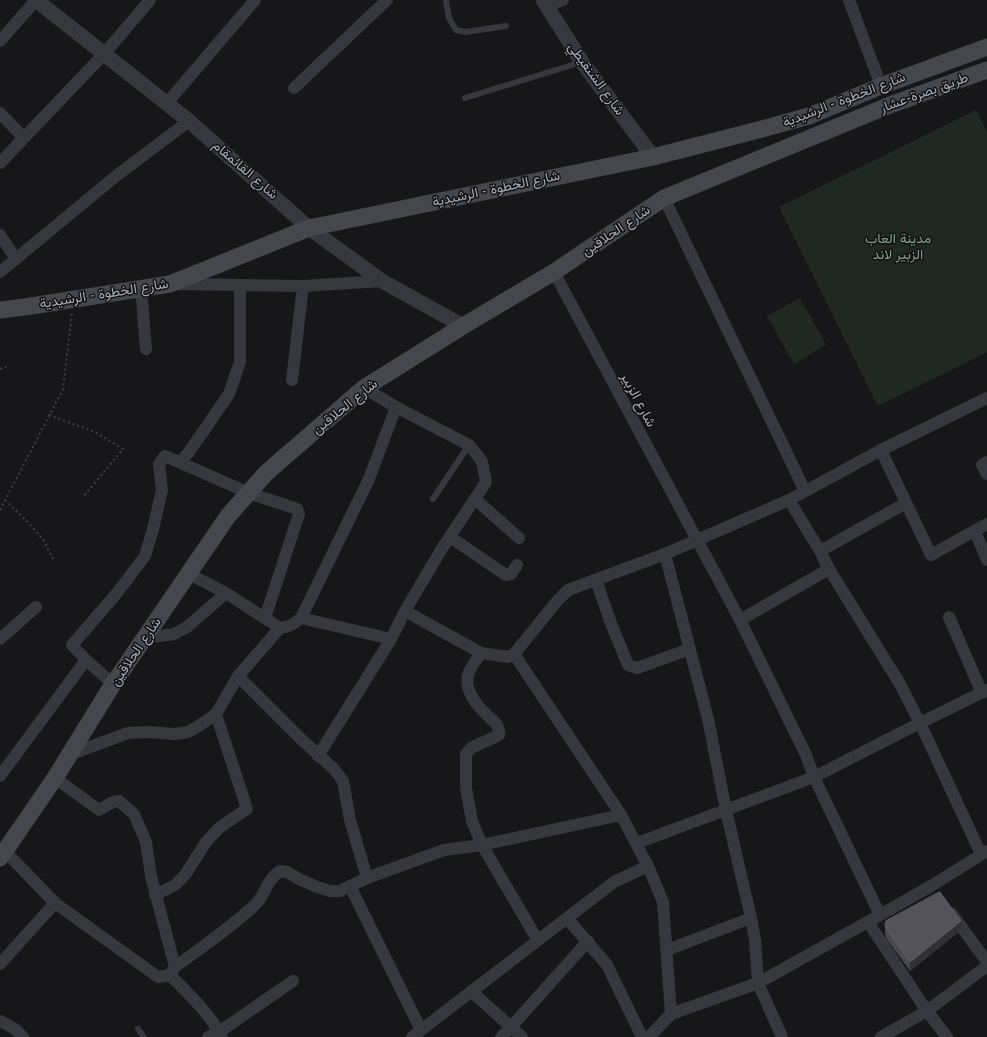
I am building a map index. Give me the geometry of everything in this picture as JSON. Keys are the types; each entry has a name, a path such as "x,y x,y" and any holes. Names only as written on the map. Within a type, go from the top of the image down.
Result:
{"main road":[{"name":"شارع الخطوة - الرشيدية","path":"0,310 170,284 309,228 653,157 809,116 881,86 987,46"},
{"name":"طريق بصرة-عشار","path":"861,116 987,70"},
{"path":"853,98 861,116"},
{"name":"شارع الحلاقين","path":"2,855 71,754 114,684 228,516 266,473 364,388 463,326 554,272 664,198 861,116"}],"street":[{"path":"0,41 36,0"},
{"name":"شارع القائمقام","path":"36,0 189,121 309,228 382,281 463,326"},
{"path":"0,163 104,54 150,0"},
{"path":"167,104 255,0"},
{"path":"294,88 387,0"},
{"path":"545,3 563,0"},
{"path":"851,1 881,86"},
{"name":"شارع الشنقيطي","path":"545,3 582,62 653,157"},
{"path":"0,113 24,138"},
{"path":"0,272 116,176 189,121"},
{"path":"664,198 805,491"},
{"path":"0,235 16,259"},
{"name":"شارع الزبير","path":"554,272 740,620 806,754 814,777 880,915"},
{"path":"170,284 303,286 382,281"},
{"path":"180,462 189,452 229,394 240,362 240,285"},
{"path":"292,380 303,286"},
{"path":"141,288 146,349"},
{"path":"318,756 391,639 405,611 450,537 486,482 482,461 468,445 396,407 364,388"},
{"path":"405,611 481,653 508,656 514,654 568,590 666,554 789,500 881,450 987,398"},
{"path":"189,574 226,593 280,628 289,627 301,618 369,479 396,407"},
{"path":"881,450 931,555 987,524"},
{"path":"114,684 86,660 72,645 117,593 144,556 153,529 162,490 159,464 165,456 249,493 297,509 299,514 265,618"},
{"path":"987,462 982,464 987,474"},
{"path":"475,499 519,538"},
{"path":"649,1037 671,1014 758,983 880,915 933,889 984,852 900,684 828,569 820,551 789,500"},
{"path":"820,551 906,503"},
{"path":"975,531 987,560"},
{"path":"450,537 506,575 511,574 517,565"},
{"path":"666,554 708,719 726,810 751,918 755,940 758,983 782,1037"},
{"path":"740,620 828,569"},
{"path":"596,580 612,626 628,665 637,668 690,649"},
{"path":"145,638 174,634 187,627 226,593"},
{"path":"0,639 36,607"},
{"path":"637,843 814,777 984,691 948,617"},
{"path":"301,618 391,639"},
{"path":"71,754 128,733 148,732 175,734 188,732 216,714 238,676 280,628"},
{"path":"481,653 468,673 468,684 471,696 485,713 497,723 500,729 499,735 471,748 466,754 466,788 472,821 482,845 537,939"},
{"path":"514,654 621,815 648,866 663,902 671,1014"},
{"path":"0,776 86,660"},
{"path":"238,676 318,756 334,769 342,781 350,820 367,878"},
{"path":"155,895 175,886 185,875 206,842 220,827 247,809 216,714"},
{"path":"55,778 100,810 113,801 119,801 134,814 146,842 151,876 173,971 190,995 210,1018 216,1035 293,981"},
{"path":"2,855 55,903 158,976 173,971 240,918 257,903 273,876 280,871 287,872 305,882 330,891 340,891 367,878 444,850 482,845 621,815"},
{"path":"350,886 417,1034 537,939 614,882 648,866"},
{"path":"0,964 55,903"},
{"path":"945,905 987,962"},
{"path":"567,918 607,965 642,1037"},
{"path":"667,950 751,918"},
{"path":"868,922 947,1037"},
{"path":"501,1037 588,941"},
{"path":"881,1037 927,1010 987,966"},
{"path":"470,991 522,1037"},
{"path":"0,1020 15,1029 23,1037"}],"lane":[{"path":"446,0 449,18 456,30 466,32 506,26"},
{"path":"465,98 582,62"},
{"path":"433,499 468,445"},
{"path":"138,1029 144,1037"}],"path":[{"path":"0,510 63,389 74,299"},
{"path":"0,369 8,366"},
{"path":"49,415 95,432 123,449 83,497"},
{"path":"5,500 28,522 44,541 53,559"}],"green space":[{"name":"مدينة العاب الزبير لاند","path":"976,110 987,132 987,352 878,406 779,207"},
{"path":"800,298 826,345 794,364 767,316"}],"building":[{"path":"940,892 961,921 910,962 886,928 886,921"}]}
